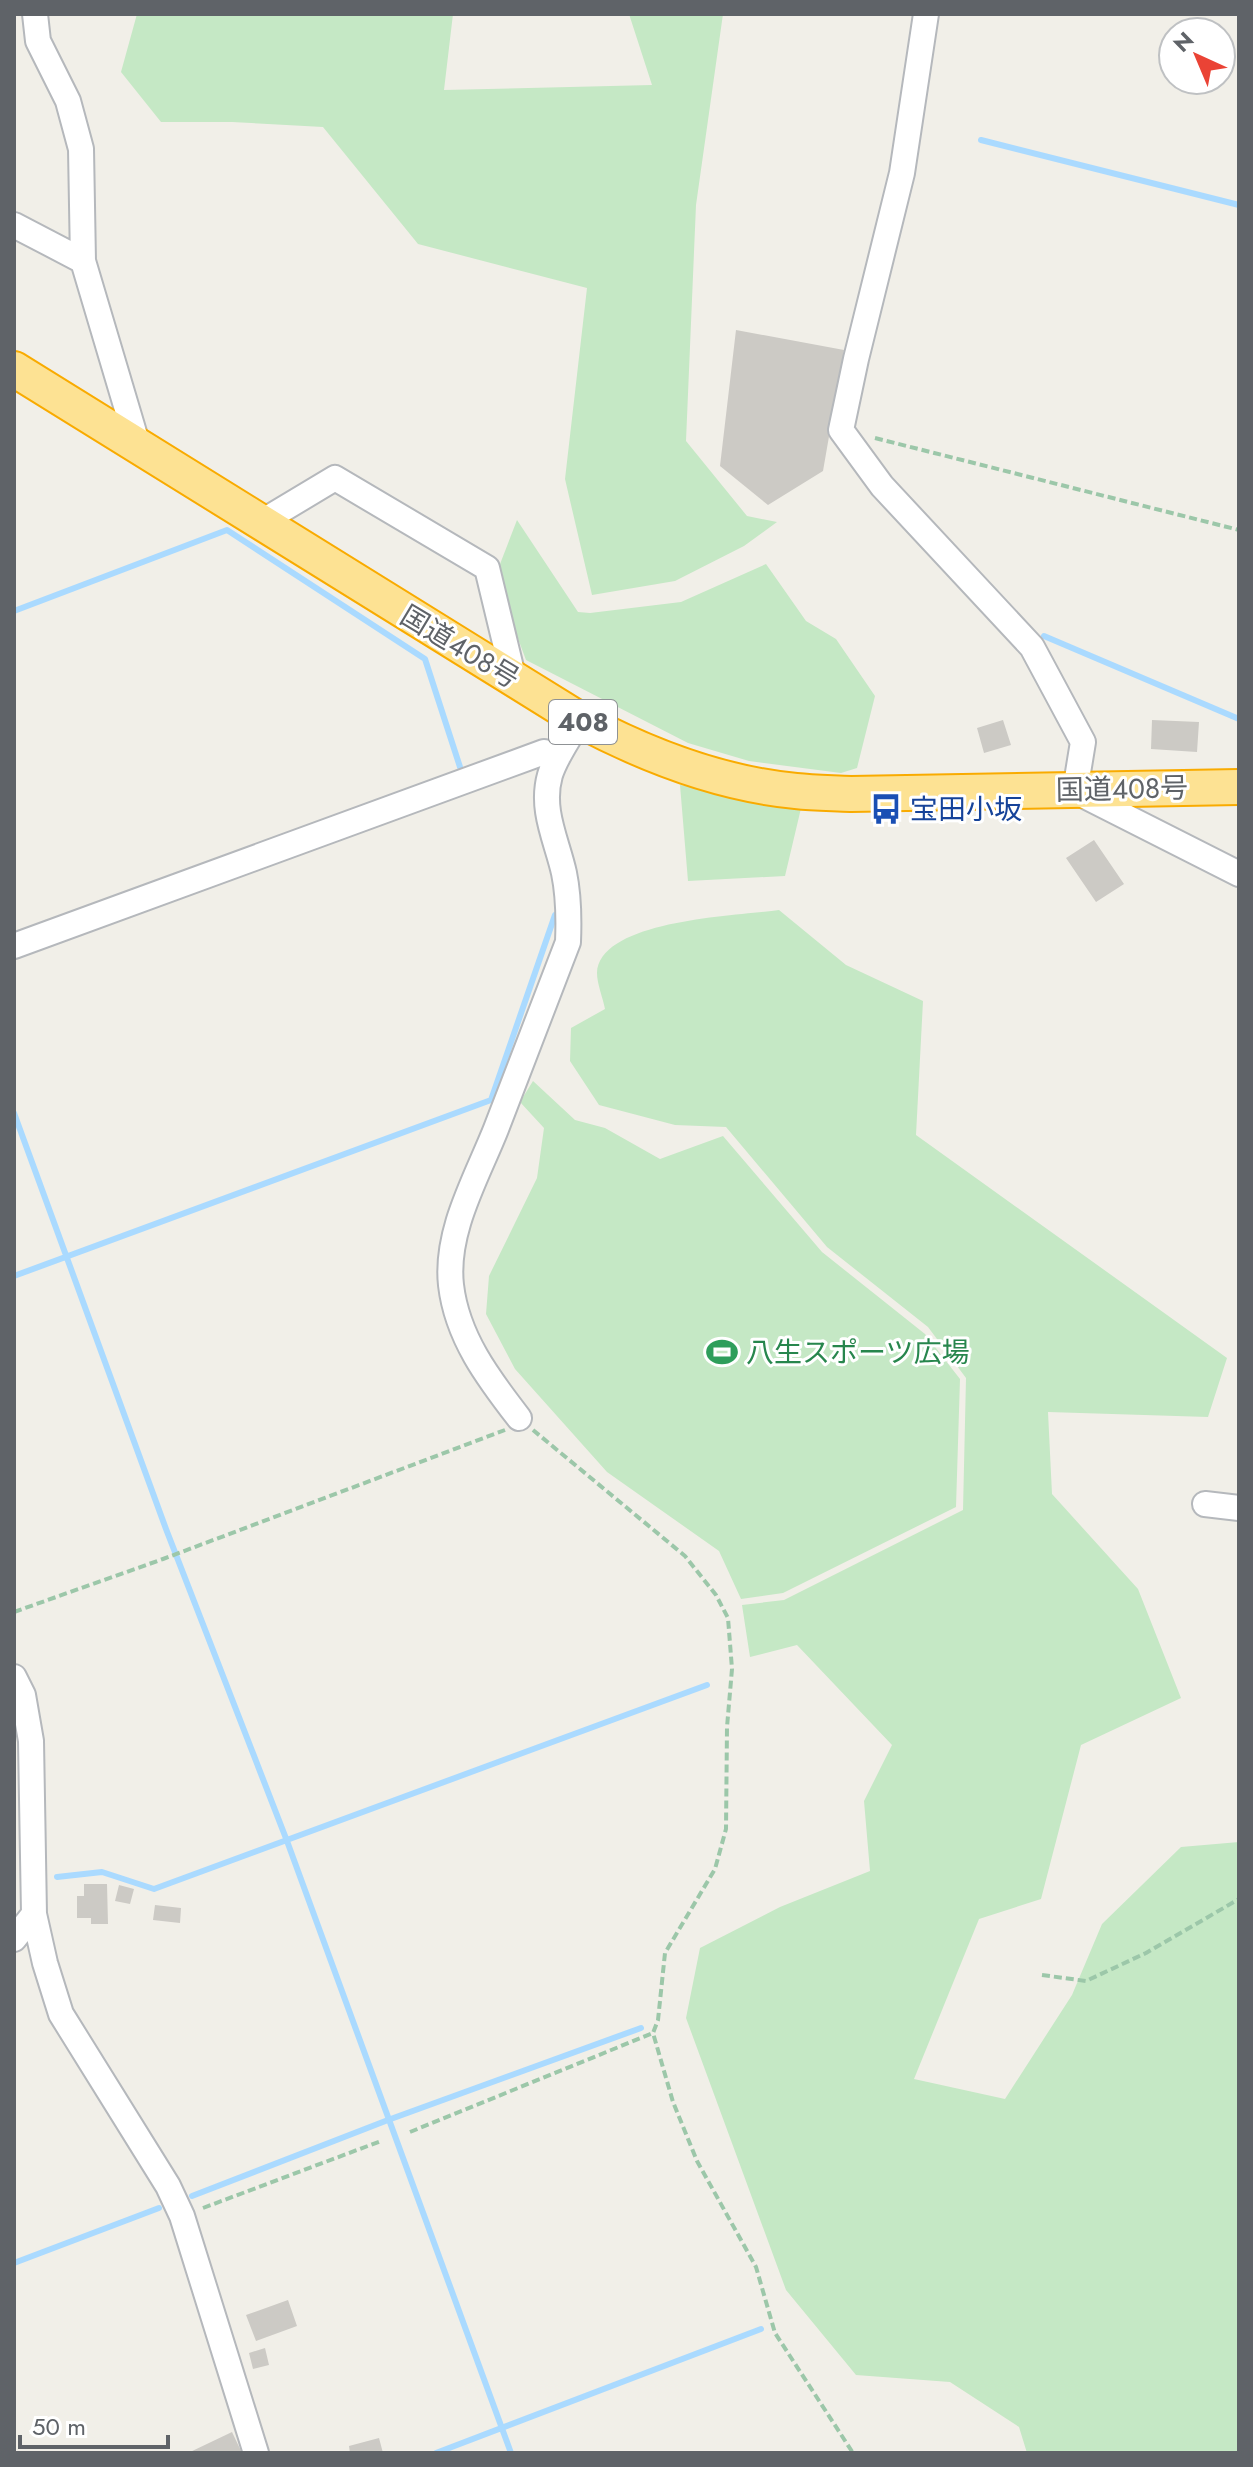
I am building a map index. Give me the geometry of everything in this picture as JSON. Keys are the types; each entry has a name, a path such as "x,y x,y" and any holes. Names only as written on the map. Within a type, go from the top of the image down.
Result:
{"highway":[{"name":"国道408号","path":"14,369 580,720 638,749 694,769 796,791 851,794 1239,787"}],"street":[{"path":"35,14 38,41 68,101 81,149 83,261 138,446"},
{"path":"926,14 902,173 841,430 882,486 1032,647 1083,742 1075,791 1239,874"},
{"path":"14,225 83,261"},
{"path":"260,523 335,478 487,568 514,680"},
{"path":"519,1418 487,1377 458,1321 450,1264 462,1212 568,942 570,905 564,870 550,831 548,794 549,777 580,720"},
{"path":"14,946 544,752 559,755"},
{"path":"1205,1504 1239,1508"},
{"path":"14,1677 23,1695 31,1741 34,1914 61,2014 168,2186 182,2216 256,2453"},
{"path":"14,1939 34,1914"}],"path":[{"path":"841,430 1239,530"},
{"path":"14,1612 500,1433 519,1418 685,1556 716,1595 728,1618 732,1669 727,1727 726,1829 715,1869 665,1953 658,2020 653,2033 673,2102 697,2161 756,2267 775,2333 853,2453"},
{"path":"1042,1975 1086,1981 1146,1953 1239,1899"},
{"path":"410,2132 653,2033"},
{"path":"182,2216 381,2141"}],"green space":[{"path":"137,14 453,14 444,90 652,85 629,14 723,14 696,205 686,441 747,516 777,522 744,546 675,581 592,595 565,479 587,288 418,244 323,127 161,122 121,72"},
{"path":"517,520 578,612 681,602 766,564 806,621 836,639 875,696 857,768 841,773 749,761 688,743 526,660 495,577"},
{"path":"680,785 802,804 785,876 688,881"},
{"path":"779,910 846,965 923,1001 916,1135 1227,1358 1208,1417 1048,1412 1052,1494 1138,1589 1181,1698 1081,1745 1041,1899 979,1919 914,2079 1005,2099 1072,1995 1102,1924 1181,1847 1239,1842 1239,2453 1027,2453 1019,2427 950,2382 856,2375 786,2290 686,2018 700,1948 780,1907 870,1871 864,1801 892,1745 797,1645 750,1657 742,1605 784,1600 963,1510 966,1378 928,1327 827,1247 726,1127 675,1125 599,1105 570,1061 571,1028 605,1009 597,973 604,955 621,941 674,924"},
{"name":"八生スポーツ広場","path":"533,1081 575,1120 605,1128 660,1159 723,1136 822,1252 925,1334 960,1379 956,1507 783,1593 741,1599 719,1551 607,1472 515,1369 486,1314 489,1276 537,1178 544,1128 520,1102"}],"building":[{"path":"736,330 844,350 823,471 768,505 720,466"},
{"path":"1003,720 1011,745 984,753 977,728"},
{"path":"1152,720 1199,722 1197,752 1151,749"},
{"path":"1094,840 1124,884 1096,902 1066,858"},
{"path":"84,1884 107,1884 108,1924 91,1924 91,1918 77,1918 77,1896 84,1896"},
{"path":"119,1885 134,1889 130,1904 115,1901"},
{"path":"155,1905 181,1908 180,1923 153,1920"},
{"path":"288,2300 297,2326 256,2341 246,2315"},
{"path":"265,2348 269,2365 253,2369 249,2353"},
{"path":"232,2432 242,2453 188,2453"},
{"path":"379,2438 383,2453 350,2453 349,2446"}],"waterway":[{"path":"981,140 1239,205"},
{"path":"14,611 227,530 425,659 460,767"},
{"path":"1044,636 1239,719"},
{"path":"14,1276 491,1100 555,915"},
{"path":"14,1113 166,1529 287,1841 511,2453"},
{"path":"57,1877 102,1872 154,1889 707,1685"},
{"path":"192,2196 388,2120 641,2028"},
{"path":"14,2263 159,2208"},
{"path":"436,2453 761,2329"}],"place":[{"name":"宝田小坂","path":"886,809"},
{"name":"八生スポーツ広場","path":"722,1352"}]}
